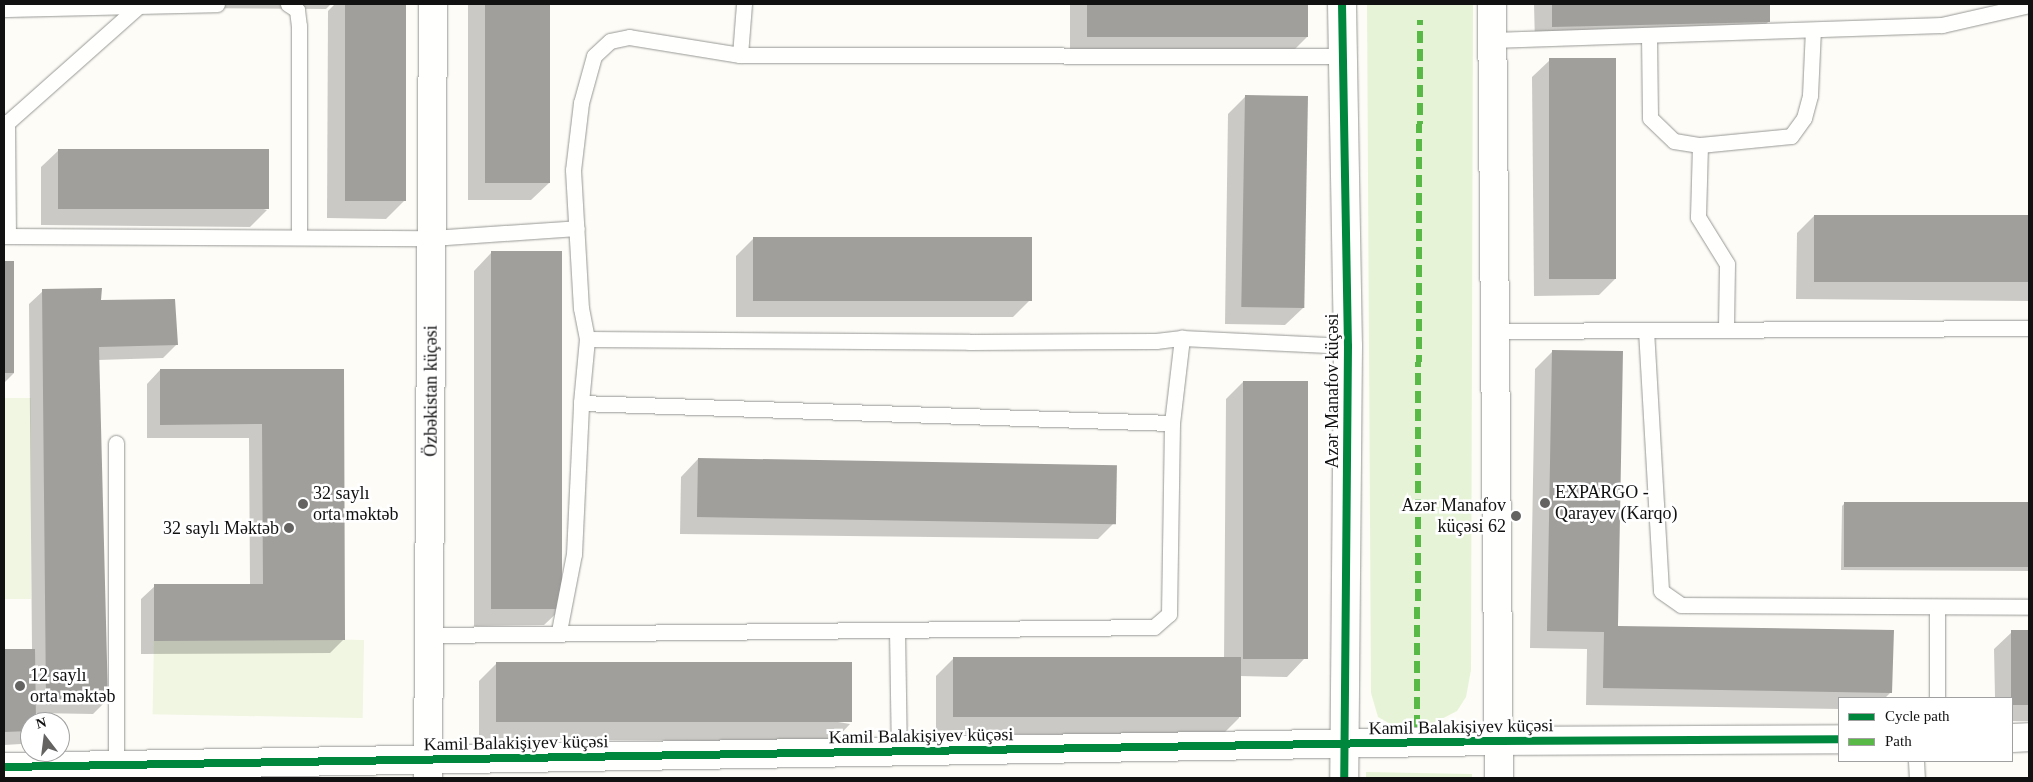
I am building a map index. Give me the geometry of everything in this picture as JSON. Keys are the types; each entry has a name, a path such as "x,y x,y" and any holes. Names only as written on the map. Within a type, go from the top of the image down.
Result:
{"street":[{"name":"Özbəkistan küçəsi","path":"428,769 433,4"},
{"name":"Azər Manafov küçəsi","path":"1342,4 1348,346 1344,778"},
{"path":"1492,4 1500,778"},
{"path":"2013,738 2029,737"},
{"name":"Kamil Balakişiyev küçəsi","path":"4,767 116,764 428,769 899,752 1500,741 1838,738"}],"lane":[{"path":"4,9 217,4"},
{"path":"288,4 296,10 299,26 299,238"},
{"path":"740,55 744,4"},
{"path":"141,5 6,123 6,236 432,238 577,228"},
{"path":"1492,40 1942,25 2029,5"},
{"path":"1649,35 1650,118 1674,141 1700,145 1791,136 1804,118 1810,95 1815,54 1813,30"},
{"path":"559,631 574,554 586,339 581,308 573,170 581,103 594,56 610,42 629,38 740,55 1343,56"},
{"path":"1700,145 1698,217 1727,264 1726,329"},
{"path":"1496,331 2029,328"},
{"path":"1646,330 1661,591 1681,605 2029,607"},
{"path":"586,339 999,342 1156,341 1182,338 1348,346"},
{"path":"429,635 559,631 1154,627 1169,614 1172,423 1182,338"},
{"path":"581,402 1172,423"},
{"path":"116,444 116,764"},
{"path":"1937,606 1937,697"},
{"path":"897,630 899,752"},
{"path":"1916,762 1916,778"}],"green space":[{"path":"1367,4 1473,4 1471,670 1466,697 1457,711 1426,727 1394,726 1378,717 1371,693"},
{"path":"4,398 31,398 31,599 4,599"},
{"path":"154,636 364,640 363,718 153,714"},
{"path":"1366,772 1472,774 1472,778 1366,778"}],"building":[{"path":"345,4 406,4 406,201 345,201"},
{"path":"485,4 550,4 550,183 485,183"},
{"path":"1087,4 1308,4 1308,37 1087,37"},
{"path":"1552,4 1770,4 1770,22 1552,27"},
{"path":"1549,58 1616,58 1616,279 1549,279"},
{"path":"1245,95 1308,96 1304,308 1241,307"},
{"path":"58,149 269,149 269,209 58,209"},
{"path":"1814,215 2029,215 2029,282 1814,282"},
{"path":"753,237 1032,237 1032,301 753,301"},
{"path":"491,251 562,251 562,609 491,609"},
{"path":"4,261 14,261 14,373 4,373"},
{"path":"102,288 101,300 175,299 178,345 99,347 108,701 46,699 42,289"},
{"path":"1552,350 1623,351 1618,626 1894,630 1892,693 1603,688 1604,632 1547,631"},
{"name":"32 saylı orta məktəb","path":"160,369 344,369 345,640 154,641 154,584 263,584 262,424 160,425"},
{"path":"1243,381 1308,381 1308,659 1243,659"},
{"path":"698,458 1117,465 1116,524 697,517"},
{"path":"1844,502 2029,502 2029,567 1844,567"},
{"path":"2011,630 2029,630 2029,705 2013,705 2013,697 2011,697"},
{"name":"12 saylı orta məktəb","path":"4,649 35,649 36,712 20,712 20,731 4,732"},
{"path":"953,657 1241,657 1241,717 953,717"},
{"path":"496,662 852,662 852,722 496,722"}],"marked path":[{"path":"1417,727 1420,20"}],"cycle path":[{"path":"1342,4 1348,346 1344,778"},
{"path":"4,767 1500,741 1838,739"}],"place":[{"name":"EXPARGO - Qarayev (Karqo)","path":"1545,503"},
{"name":"32 saylı orta məktəb","path":"303,504"},
{"name":"Azər Manafov küçəsi 62","path":"1516,516"},
{"name":"32 saylı Məktəb","path":"289,528"},
{"name":"12 saylı orta məktəb","path":"20,686"}]}
